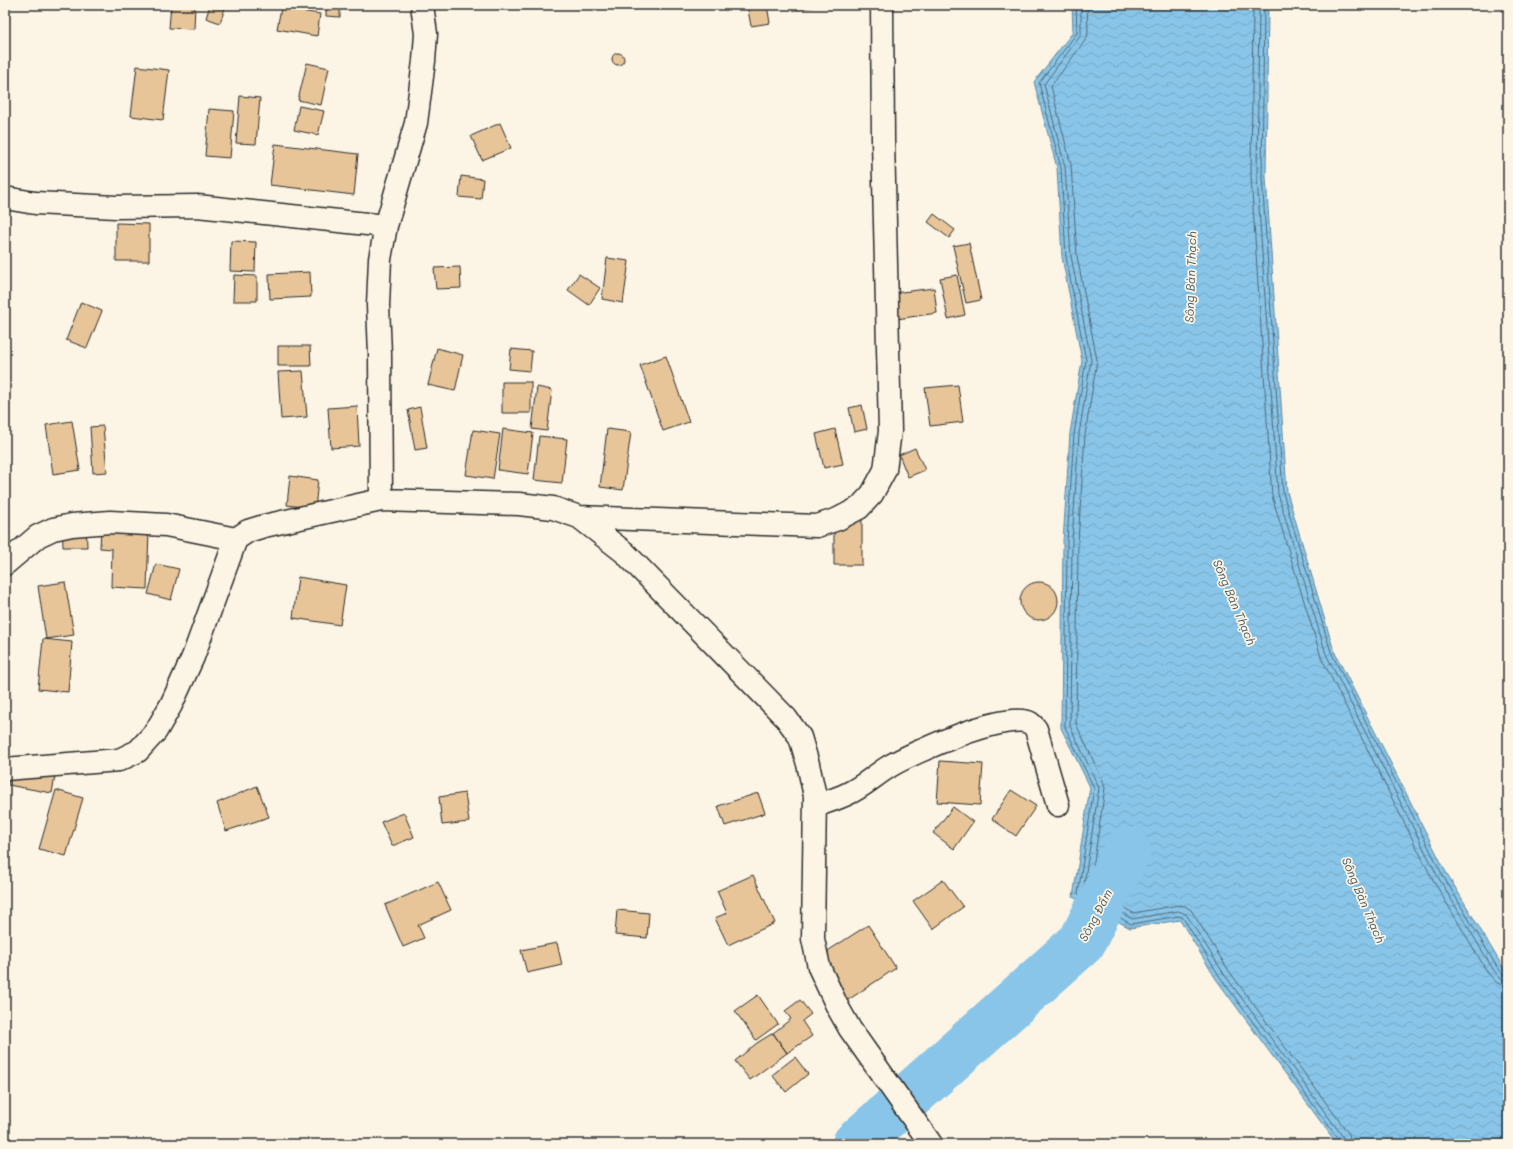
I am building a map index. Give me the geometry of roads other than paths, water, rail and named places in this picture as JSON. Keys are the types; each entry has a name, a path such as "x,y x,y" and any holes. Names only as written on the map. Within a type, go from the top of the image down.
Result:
{"street":[{"path":"381,500 380,354 378,305 380,259 386,226 416,122 426,34 422,5"},
{"path":"5,769 119,760 138,751 156,731 171,705 193,657 236,539 248,531 264,526 381,500 519,504 553,508 579,516 817,526 838,519 859,508 872,494 885,470 890,431 883,140 882,5"},
{"path":"5,198 35,204 116,207 197,206 386,226"},
{"path":"579,516 624,552 786,718 800,737 815,796 813,939 819,967 850,1030 931,1144"},
{"path":"5,564 38,536 53,529 72,525 110,522 166,525 236,539"},
{"path":"815,806 847,795 863,786 890,766 936,743 1003,721 1016,720 1030,722 1036,730 1058,805"}],"water":[{"name":"Sông Bàn Thạch","path":"1072,5 1268,5 1266,177 1287,492 1334,651 1446,872 1508,974 1508,1144 1337,1144 1216,979 1180,920 1130,928 1073,897 1090,787 1061,728 1063,542 1070,433 1082,361 1062,257 1057,168 1034,82 1073,32"}],"waterway":[{"name":"Sông Đầm","path":"856,1144 1082,942 1127,851"}]}
